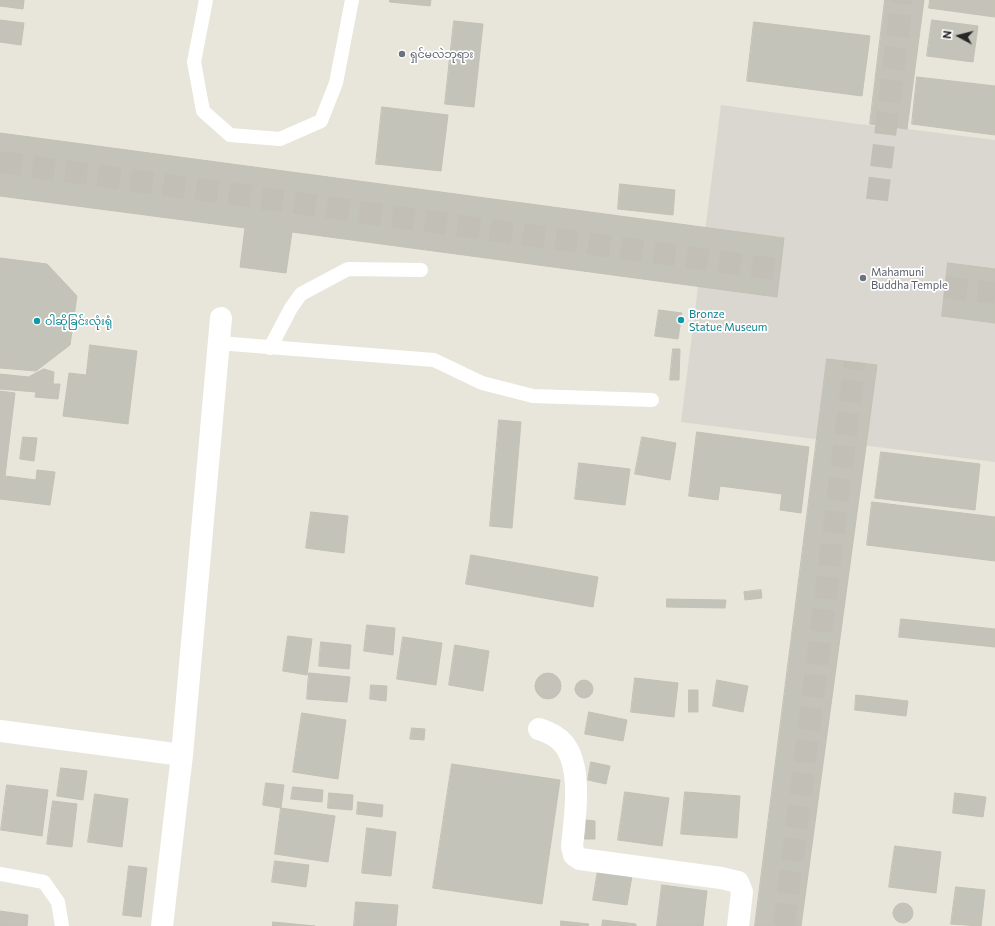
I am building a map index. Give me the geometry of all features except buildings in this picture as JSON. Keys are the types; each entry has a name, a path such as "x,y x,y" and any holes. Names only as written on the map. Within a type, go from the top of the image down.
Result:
{"street":[{"path":"162,926 182,755 220,318"},
{"path":"540,729 550,733 563,743 570,756 575,772 576,789 572,846 574,855 580,859 721,878 738,882 742,892 738,926"},
{"path":"0,731 182,755"}],"lane":[{"path":"206,0 194,62 203,111 230,135 280,139 321,121 336,83 352,0"},
{"path":"270,348 291,308 301,294 348,269 421,270"},
{"path":"218,343 434,360 482,383 533,396 652,400"},
{"path":"0,874 44,882 58,902 62,926"}],"shaded area":[{"path":"721,105 857,124 995,140 995,462 681,422"}],"tunnel":[{"path":"877,200 902,0"},
{"path":"0,162 781,270"},
{"path":"945,287 995,293"},
{"path":"784,926 855,362"}],"place":[{"name":"ရှင်မလဲဘုရား","path":"402,54"},
{"name":"Mahamuni Buddha Temple","path":"863,278"},
{"name":"Bronze Statue Museum","path":"681,320"},
{"name":"ဝါဆိုခြင်းလုံးရုံ","path":"37,321"}]}
